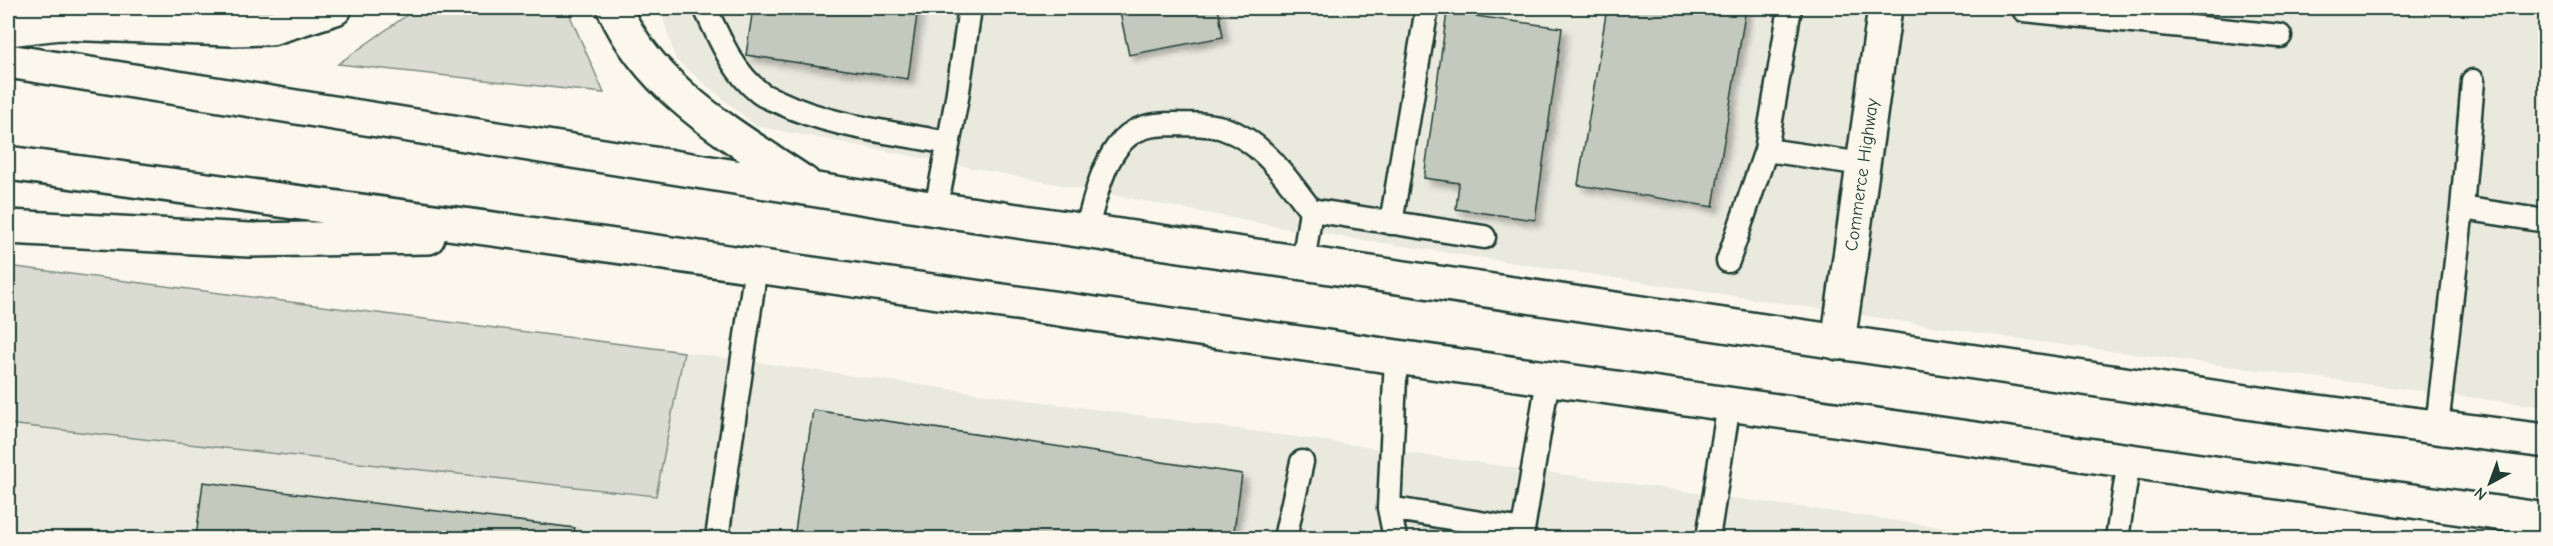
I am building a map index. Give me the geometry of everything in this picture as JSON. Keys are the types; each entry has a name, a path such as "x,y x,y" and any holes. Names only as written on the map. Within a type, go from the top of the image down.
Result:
{"main road":[{"path":"8,29 60,22 231,29 271,28 335,8"},
{"path":"614,8 624,31 651,68 682,99 813,189"},
{"name":"Commerce Highway","path":"1838,343 1885,8"},
{"path":"8,61 936,209 1303,264 1838,343 2546,441"},
{"path":"8,163 537,235 2129,461 2533,525"},
{"path":"8,227 249,240 537,235"}],"lane":[{"path":"705,8 725,51 759,93 793,109 825,118 948,143"},
{"path":"936,209 970,8"},
{"path":"1391,223 1427,8"},
{"path":"1728,261 1766,150 1790,8"},
{"path":"2024,8 2024,10 2280,36"},
{"path":"2438,427 2462,208 2473,81"},
{"path":"1086,231 1105,170 1117,147 1138,128 1155,124 1211,125 1236,134 1269,158 1311,210 1484,237"},
{"path":"1766,150 1863,164"},
{"path":"2462,208 2546,221"},
{"path":"1303,264 1311,210"},
{"path":"717,538 756,266"},
{"path":"1395,538 1389,508 1396,357"},
{"path":"1389,508 1523,530 1548,379"},
{"path":"1708,538 1729,404"},
{"path":"2117,538 2129,461"},
{"path":"1285,538 1302,462"}],"shaded area":[{"path":"417,8 570,8 571,18 604,93 338,64"},
{"path":"660,8 2545,8 2545,407 2026,340 1284,228 756,126 676,60"},
{"path":"8,266 684,352 656,496 8,424"},
{"path":"684,352 2020,538 8,538 8,424 656,496"}],"building":[{"path":"753,8 918,8 908,79 746,55"},
{"path":"1119,8 1218,8 1223,37 1129,55"},
{"path":"1607,8 1746,8 1713,207 1578,185"},
{"path":"1447,12 1562,28 1535,220 1456,209 1459,183 1424,178"},
{"path":"813,410 1242,474 1233,538 794,538"},
{"path":"203,482 575,528 573,538 196,538"}]}
